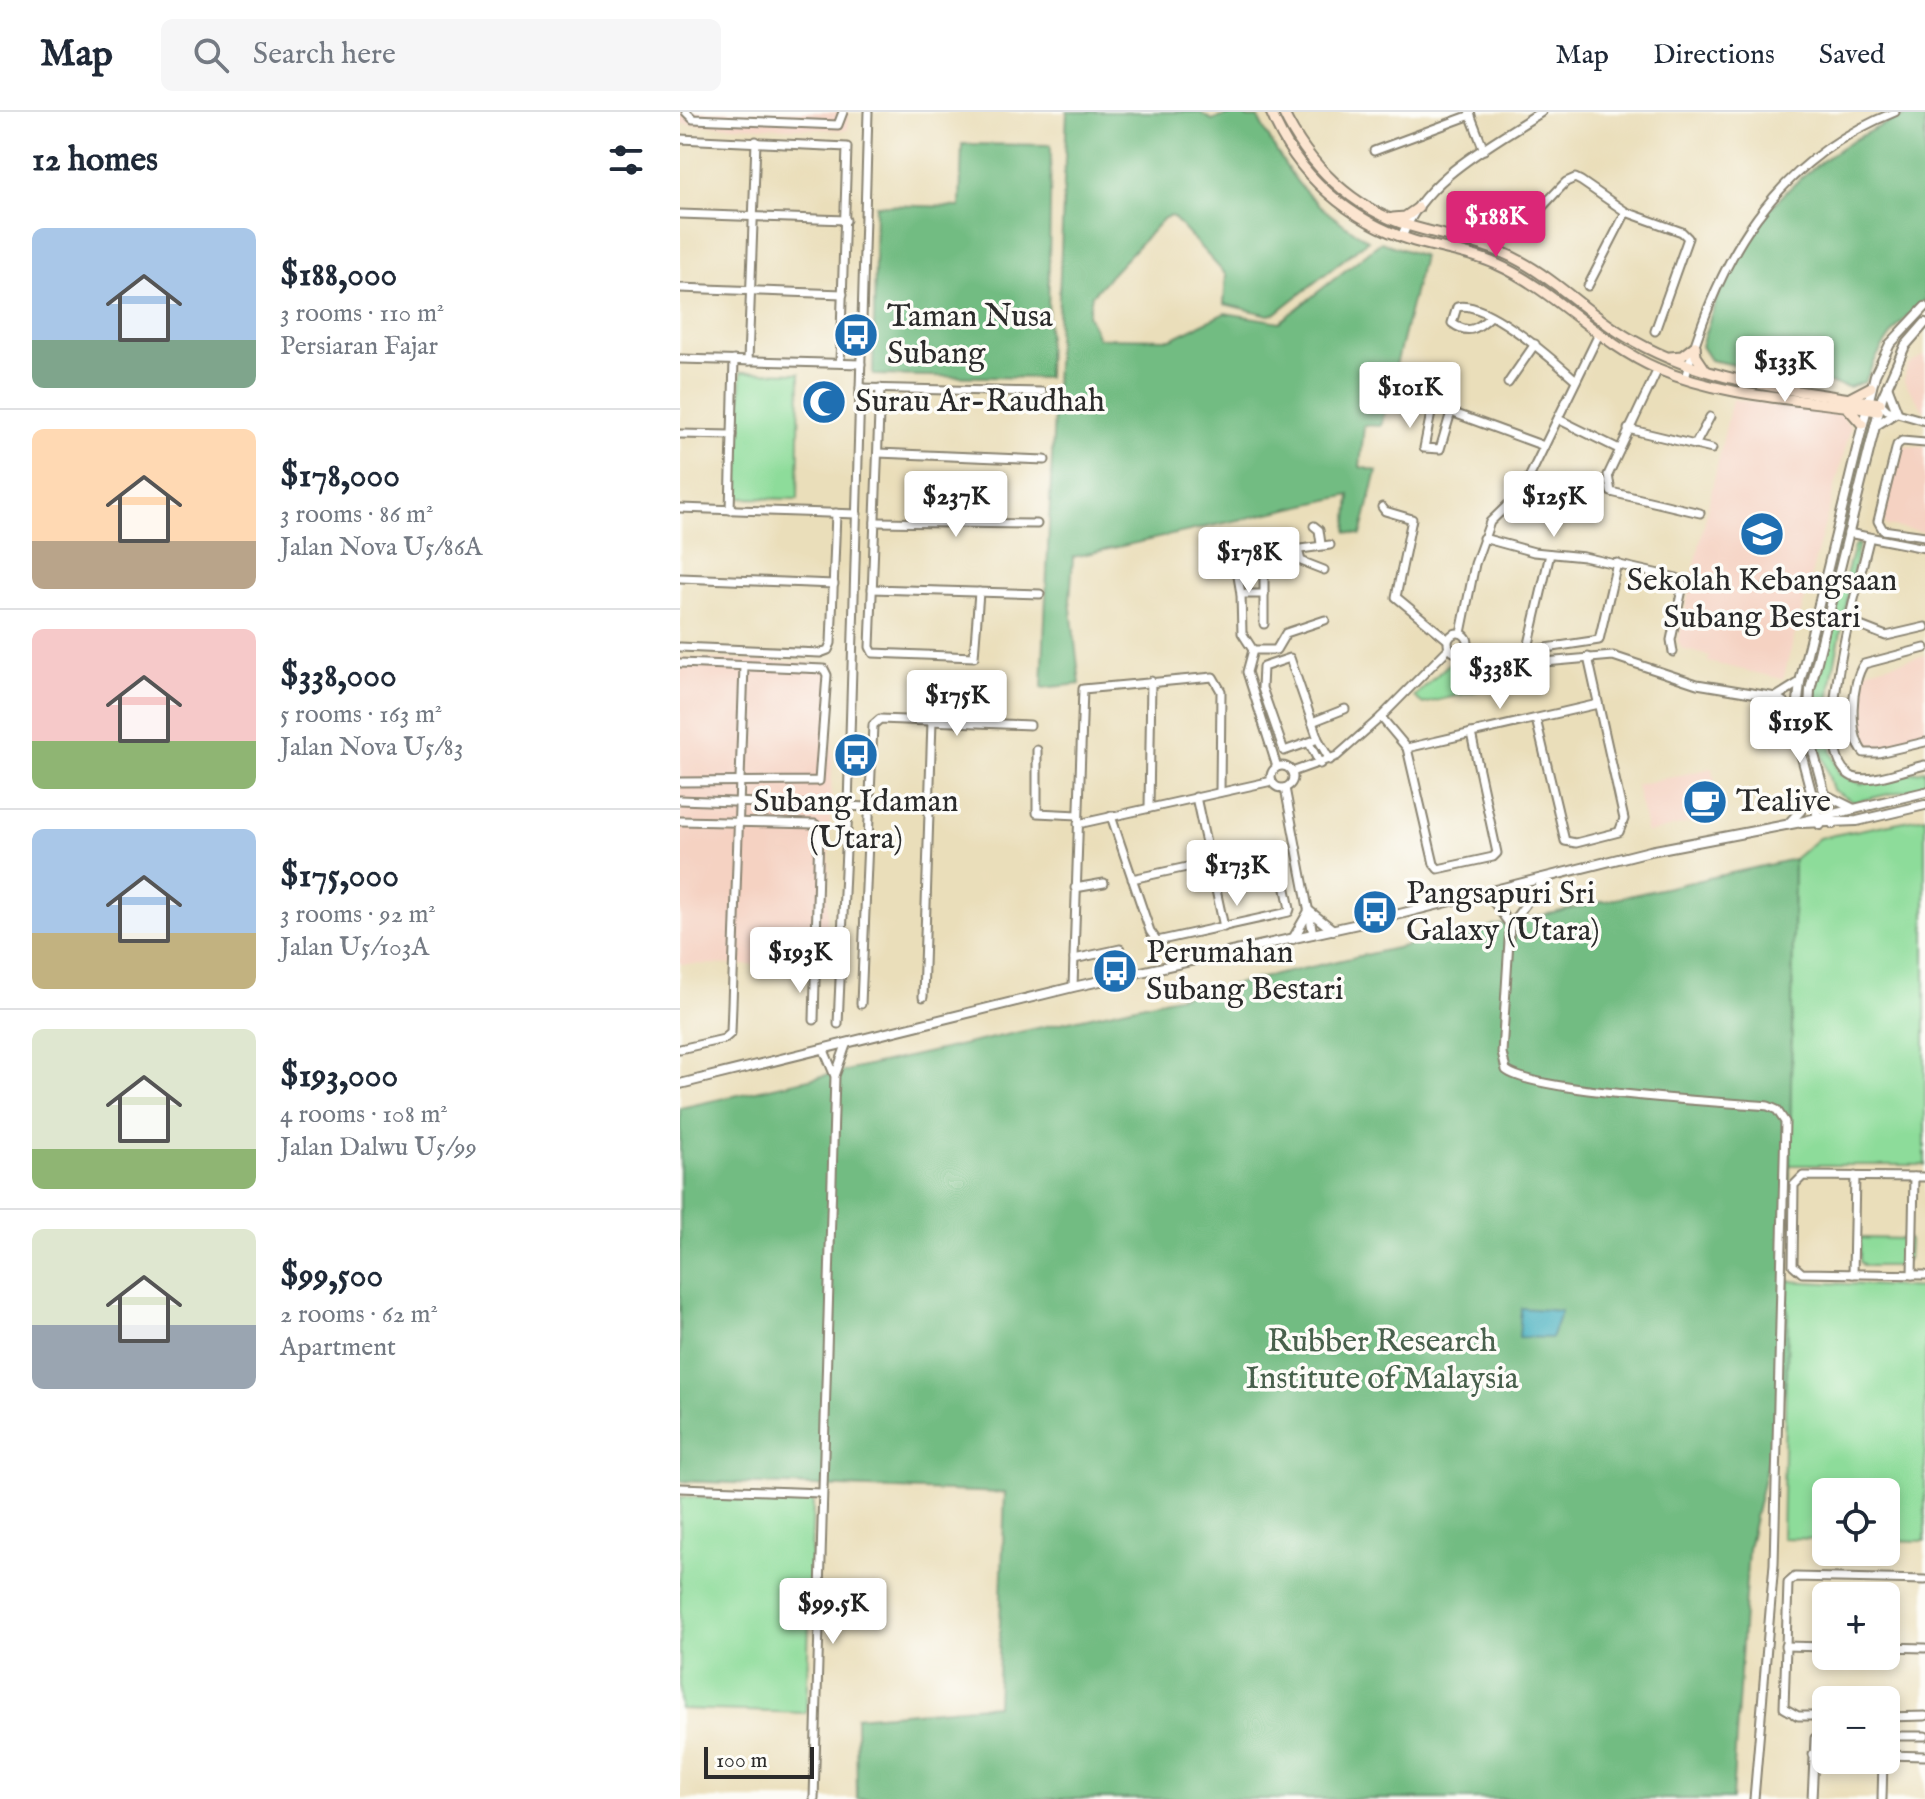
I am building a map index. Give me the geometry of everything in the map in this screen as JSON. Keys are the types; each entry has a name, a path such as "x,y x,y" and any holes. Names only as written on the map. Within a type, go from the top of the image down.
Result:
{"main road":[{"path":"1271,112 1287,147 1308,174 1358,215 1402,236 1496,264 1521,277 1599,334 1658,369 1685,378 1881,408"},
{"path":"1283,112 1314,162 1357,201 1384,217 1476,243 1518,259 1619,332 1688,366 1847,403 1862,424"},
{"path":"1384,217 1405,217 1418,208"},
{"path":"1418,208 1419,228"},
{"path":"1665,356 1682,356 1695,346 1698,361 1708,372"},
{"path":"1847,403 1871,387"}],"street":[{"path":"763,112 763,122"},
{"path":"838,1024 848,806 868,112"},
{"path":"1402,236 1418,208 1447,177 1541,112"},
{"path":"1685,378 1723,270 1770,199 1807,165 1846,136 1895,112"},
{"path":"687,114 693,119 838,125 842,117"},
{"path":"1374,151 1470,114 1484,150"},
{"path":"680,139 847,147 840,363"},
{"path":"748,361 756,141"},
{"path":"1476,243 1492,244 1508,237 1566,182 1575,178 1626,212 1682,232 1689,242 1655,331"},
{"path":"1588,286 1626,212"},
{"path":"680,214 846,220"},
{"path":"1508,237 1505,247 1518,259"},
{"path":"680,288 843,294"},
{"path":"1490,317 1478,328 1469,330 1452,323 1457,307 1464,305 1490,317 1535,344 1576,380"},
{"path":"1795,720 1800,682 1871,387 1890,344 1925,307"},
{"path":"1833,824 1808,733 1807,713 1848,533 1887,383 1905,346 1925,323"},
{"path":"1461,633 1483,538 1490,522 1523,490 1599,334"},
{"path":"1508,383 1535,344"},
{"path":"680,359 861,364"},
{"path":"730,510 734,360"},
{"path":"1658,369 1608,475 1611,492 1700,513"},
{"path":"1887,383 1889,399 1897,412"},
{"path":"860,388 1042,392"},
{"path":"880,388 870,647 873,653 970,659 977,652 979,592"},
{"path":"1451,412 1440,449 1424,448 1433,411 1437,408 1451,412 1544,446"},
{"path":"1881,408 1925,421"},
{"path":"1875,426 1897,412"},
{"path":"1695,445 1710,417"},
{"path":"1558,419 1619,449"},
{"path":"1628,429 1712,449"},
{"path":"680,434 732,435"},
{"path":"1925,443 1902,441 1897,445 1878,521 1883,530 1925,536"},
{"path":"878,453 1045,460"},
{"path":"1382,507 1412,519 1396,597 1459,653 1467,648 1522,664 1613,656 1697,684 1776,697 1785,703 1795,720 1819,820"},
{"path":"680,508 857,514"},
{"path":"680,647 824,652 831,643 836,513"},
{"path":"875,522 1037,524"},
{"path":"1314,526 1319,530 1321,544"},
{"path":"1848,533 1869,540 1925,548"},
{"path":"1277,767 1247,672 1253,650 1242,633 1235,548 1286,535 1293,550 1330,545"},
{"path":"1483,538 1550,554 1617,563 1677,578 1682,582 1671,640 1673,652"},
{"path":"1869,540 1837,677 1833,723 1836,758 1848,774 1863,779 1925,765"},
{"path":"1298,550 1301,561 1324,570"},
{"path":"1550,554 1530,649 1599,640 1617,563"},
{"path":"1264,566 1264,624"},
{"path":"680,578 834,584"},
{"path":"872,589 1040,594"},
{"path":"1241,594 1264,594"},
{"path":"1253,650 1276,650 1289,631 1325,620"},
{"path":"1850,622 1886,636 1925,627"},
{"path":"1292,772 1330,760 1381,717 1448,644 1454,633 1461,633 1467,639 1467,648"},
{"path":"1925,648 1861,667 1854,714 1859,748 1864,753 1878,753 1925,742"},
{"path":"1536,719 1562,837 1568,843 1576,843 1619,832 1624,823 1588,657"},
{"path":"1318,739 1284,751 1262,688 1263,667 1290,658 1318,739 1330,760"},
{"path":"680,663 826,671 819,781 740,784 680,782"},
{"path":"680,1049 730,1036 744,666"},
{"path":"1073,987 1083,689 1208,676 1218,682 1220,792"},
{"path":"1149,808 1151,681"},
{"path":"1776,697 1800,682"},
{"path":"1407,748 1598,704"},
{"path":"1312,722 1345,709"},
{"path":"1381,717 1407,748 1434,864 1444,870 1493,857 1497,853 1471,733"},
{"path":"861,1004 873,725 880,719 1030,725"},
{"path":"923,997 932,721"},
{"path":"1309,743 1320,764"},
{"path":"1037,750 1037,813 1078,820 1111,816 1272,781"},
{"path":"1285,788 1275,786 1271,774 1277,767 1284,766 1292,772"},
{"path":"1285,788 1291,783 1292,772"},
{"path":"1285,788 1313,934"},
{"path":"1792,823 1806,805 1811,791"},
{"path":"1819,820 1830,813 1925,792"},
{"path":"1826,795 1855,809"},
{"path":"1196,797 1224,927"},
{"path":"680,800 870,807"},
{"path":"680,1084 1073,987 1487,893 1661,848 1792,823 1819,820 1833,824 1925,805"},
{"path":"1111,816 1132,879 1150,931 1157,941 1289,912 1291,905 1277,848 1132,879"},
{"path":"680,821 815,824 821,834 814,1020"},
{"path":"1545,878 1510,925 1502,1053 1503,1063 1511,1074 1560,1086 1768,1106 1777,1110 1785,1122 1774,1564 1754,1799"},
{"path":"1075,888 1104,883"},
{"path":"1487,893 1510,925"},
{"path":"1309,911 1333,930"},
{"path":"1292,939 1309,911"},
{"path":"1074,959 1120,949"},
{"path":"814,1799 835,1076 846,1045"},
{"path":"824,1050 835,1076"},
{"path":"1925,1177 1803,1176 1794,1185 1793,1265 1796,1271 1925,1275"},
{"path":"1853,1274 1855,1176"},
{"path":"1912,1275 1914,1177"},
{"path":"680,1488 821,1493"},
{"path":"1812,1716 1798,1716 1784,1708 1786,1592 1795,1577 1925,1580"},
{"path":"1785,1646 1812,1647"},
{"path":"1900,1647 1925,1648"},
{"path":"1900,1717 1925,1716"},
{"path":"1900,1736 1925,1736"},
{"path":"1900,1757 1925,1756"},
{"path":"1812,1799 1813,1774"},
{"path":"1882,1799 1883,1774"}],"shaded area":[{"path":"680,112 849,112 848,130 680,124"},
{"path":"1925,354 1924,411 1904,381 1907,366"},
{"name":"Sekolah Kebangsaan Subang Bestari","path":"1732,399 1841,414 1851,427 1783,679 1708,662 1709,656 1682,649 1678,641"},
{"path":"1901,446 1925,447 1925,532 1887,526 1883,520"},
{"path":"1925,655 1925,738 1878,749 1869,747 1863,741 1860,714 1865,671"},
{"path":"680,658 835,664 826,966 680,964"},
{"path":"1712,768 1723,815 1647,833 1636,785"}],"green space":[{"path":"1067,112 1199,112 1212,120 1239,112 1248,118 1258,118 1280,158 1302,188 1330,214 1368,240 1276,313 1269,315 1224,304 1226,275 1172,216 1164,218 1092,295 1088,315 1098,338 1171,339 1225,313 1280,322 1381,242 1423,256 1381,426 1364,425 1360,467 1377,471 1361,535 1347,532 1350,495 1073,557 1070,600 1080,684 1042,688"},
{"path":"1915,112 1925,112 1925,300 1889,337 1865,382 1849,387 1710,360 1701,346 1714,306 1738,253 1756,226 1778,200 1828,157 1885,124"},
{"path":"962,144 1051,145 1047,378 873,375 876,205 960,207"},
{"path":"741,372 800,373 798,499 738,498"},
{"path":"1868,420 1871,421 1808,669"},
{"path":"1859,543 1832,676 1827,722 1832,753 1839,774 1861,784 1925,770 1925,786 1854,802 1833,790 1811,718 1815,691 1854,546"},
{"path":"1474,657 1519,668 1522,680 1423,704 1414,697 1453,660"},
{"path":"1925,817 1925,1165 1790,1165 1794,859 1819,838"},
{"name":"Rubber Research Institute of Malaysia","path":"1794,859 1787,1374 1748,1549 1732,1799 857,1799 856,1717 997,1705 1005,1493 680,1481 680,1108"},
{"path":"1860,1238 1909,1239 1908,1259 1901,1266 1864,1266 1860,1262"},
{"path":"1788,1281 1925,1288 1925,1541 1900,1540 1900,1478 1812,1478 1812,1539 1782,1538"},
{"path":"680,1497 813,1501 806,1713 680,1709"}],"water":[{"path":"1521,1308 1561,1311 1551,1338 1519,1337"}],"place":[{"name":"Taman Nusa Subang","path":"856,335"},
{"name":"Surau Ar-Raudhah","path":"824,402"},
{"name":"Sekolah Kebangsaan Subang Bestari","path":"1762,534"},
{"name":"Subang Idaman (Utara)","path":"856,755"},
{"name":"Tealive","path":"1705,802"},
{"name":"Pangsapuri Sri Galaxy (Utara)","path":"1375,912"},
{"name":"Perumahan Subang Bestari","path":"1115,971"}]}
